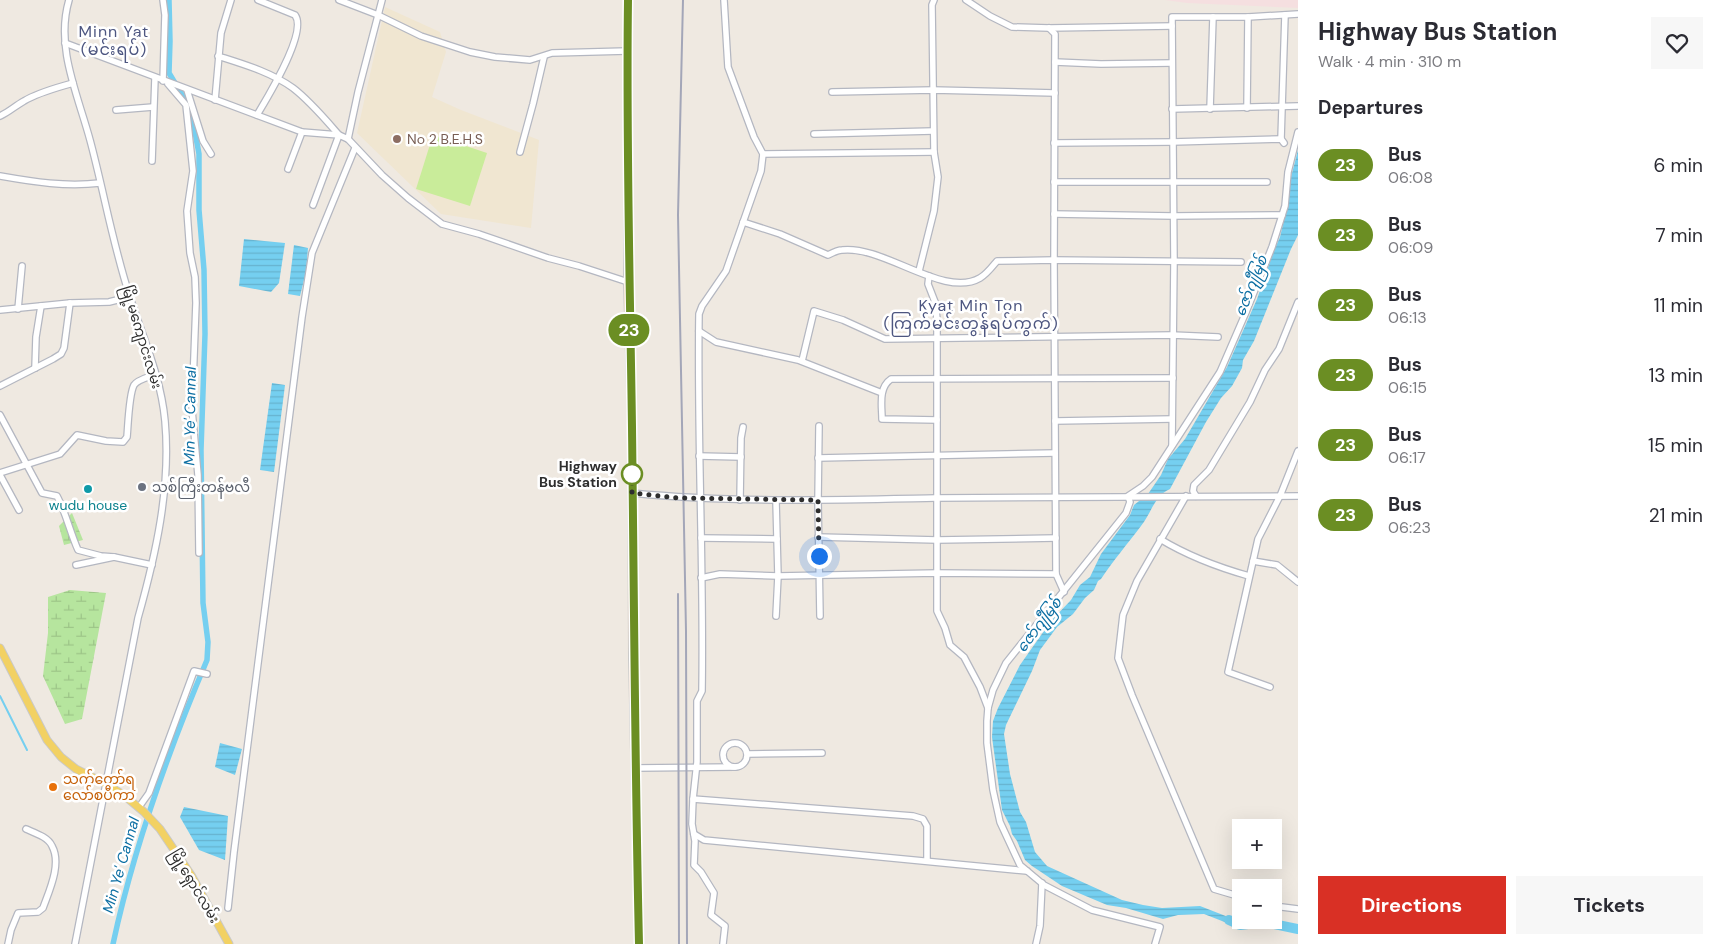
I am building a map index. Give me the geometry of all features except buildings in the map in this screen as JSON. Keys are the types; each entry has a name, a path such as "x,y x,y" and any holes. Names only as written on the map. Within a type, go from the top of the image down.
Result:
{"highway":[{"path":"628,0 628,282 639,944"}],"main road":[{"path":"0,648 47,740 61,757 76,769 125,796 142,810"},
{"name":"မြို့ရှောင်လမ်း","path":"142,810 160,829 191,875 229,944"}],"street":[{"name":"မြို့မကျောင်းလမ်း","path":"69,0 66,12 64,44 130,297 156,374 165,420 165,490 152,565 138,618 75,944"},
{"path":"163,0 165,15 165,81 186,104 193,172 187,211 190,254 195,277 196,304 192,410 198,475 199,553"},
{"path":"215,100 221,33 231,0"},
{"path":"257,115 290,53 299,25 298,19 289,12 258,0"},
{"path":"339,0 378,15 421,36 470,52 514,60 530,60 552,53 577,54 627,51"},
{"path":"348,140 358,92 382,0"},
{"path":"723,944 725,926 712,915 714,893 701,872 694,865 694,834 692,824 696,767 697,701 702,691 703,620 699,456 699,314 702,306 726,271 761,171 763,154 739,100 728,67 724,0"},
{"path":"919,271 934,211 938,177 933,131 932,5 934,0"},
{"path":"966,0 990,16 1012,26 1049,28 1172,26"},
{"path":"1172,448 1174,261 1172,17 1248,17 1298,14"},
{"path":"1054,143 1283,141 1285,16"},
{"path":"1210,109 1213,17"},
{"path":"1247,108 1248,17"},
{"path":"1049,28 1055,34 1054,336 1056,574 1058,583 1064,592"},
{"path":"64,44 302,132 339,135"},
{"path":"218,56 248,66 293,88 339,135 348,140 401,192 442,224 628,282"},
{"path":"520,152 544,57"},
{"path":"1055,62 1101,64 1172,63"},
{"path":"152,161 155,78"},
{"path":"0,116 22,102 43,92 73,82"},
{"path":"187,90 203,141 211,154"},
{"path":"832,92 933,90 1055,93"},
{"path":"1172,109 1298,106"},
{"path":"116,110 154,107"},
{"path":"814,134 933,131"},
{"path":"288,169 302,132"},
{"path":"1128,496 1152,477 1220,372 1272,247 1282,215 1288,172 1298,132"},
{"path":"314,205 339,135"},
{"path":"228,908 301,326 312,253 355,148"},
{"path":"763,154 934,152"},
{"path":"0,176 58,185 100,183"},
{"path":"1054,182 1267,182"},
{"path":"1054,214 1282,215"},
{"path":"743,222 780,234 828,255 842,250 863,251 902,263 940,280 960,283 971,282 981,277 997,261 1241,262"},
{"path":"18,309 22,266"},
{"path":"929,276 928,284 935,302 936,340 937,611 950,645 964,657 980,687 988,708"},
{"path":"0,310 70,303 109,302 130,297"},
{"path":"1196,496 1193,491 1194,485 1209,470 1250,402 1265,370 1279,349 1298,302"},
{"path":"0,386 61,354 64,348 70,303"},
{"path":"35,368 36,337 41,306"},
{"path":"802,361 814,311 843,320 885,339 936,340 1172,335 1218,337"},
{"path":"699,331 716,342 802,361 882,393"},
{"path":"19,510 0,474 60,454 76,435 106,441 123,442 127,438 134,385 138,381 156,374"},
{"path":"936,420 882,419 882,393 886,382 891,379 1173,378"},
{"path":"0,415 42,493 56,496 63,508 69,530 78,550 152,565"},
{"path":"1055,421 1172,419"},
{"path":"819,426 818,537 820,616"},
{"path":"740,500 743,427"},
{"path":"1270,687 1228,672 1258,539 1280,496 1298,451"},
{"path":"818,458 1055,453"},
{"path":"699,456 741,457"},
{"path":"632,493 678,498 776,501 1128,496 1298,496"},
{"path":"1128,496 1130,502 1126,513 1006,663 993,690 988,708 987,743 993,790 1000,822 1020,865 1042,883 1092,910 1160,926 1155,944"},
{"path":"1186,496 1137,581 1123,615 1118,658 1214,889 1232,894"},
{"path":"776,501 778,576 776,616"},
{"path":"818,537 937,540 1056,538"},
{"path":"701,538 777,539"},
{"path":"1160,539 1211,565 1249,576"},
{"path":"76,566 114,557"},
{"path":"1252,560 1277,565 1298,582"},
{"path":"701,578 720,574 778,576 937,573 1056,574"},
{"path":"142,810 194,671 207,674"},
{"path":"635,768 735,767 743,765 748,754 740,744 732,743 726,747 723,754 725,762 735,767"},
{"path":"748,754 822,754"},
{"path":"693,799 913,816 923,819 927,826 927,862"},
{"path":"8,944 12,924 18,913 38,912 42,908 55,866 55,855 52,845 26,828"},
{"path":"694,834 704,840 1027,871"},
{"path":"1036,944 1040,926 1042,883"},
{"path":"1282,907 1298,909"}],"shaded area":[{"path":"1165,0 1298,0 1298,8 1187,3"},
{"path":"385,7 440,32 446,52 432,97 539,140 531,228 441,214 357,133"}],"green space":[{"path":"433,135 487,153 470,206 416,189"},
{"path":"72,513 83,540 64,545 59,526"},
{"path":"70,590 106,593 82,719 65,724 43,676 48,633 48,597"}],"water":[{"path":"1298,150 1298,235 1254,341 1243,360 1242,368 1232,386 1221,398 1206,422 1170,489 1156,501 1144,521 1098,581 1094,590 1085,598 1073,614 1057,627 1040,650 1006,725 1004,734 1010,774 1020,812 1026,822 1035,852 1047,866 1122,900 1162,908 1200,906 1232,918 1232,925 1204,914 1178,915 1163,919 1126,908 1107,905 1062,886 1025,860 1002,810 992,737 993,721 1020,665 1051,621 1071,600 1080,585 1090,577 1101,554 1130,515 1134,505 1148,494 1161,475 1168,459 1185,439 1227,367 1257,299 1280,237 1288,203 1291,177"},
{"path":"244,239 285,243 279,283 271,292 239,286"},
{"path":"294,245 308,248 306,272 300,296 288,294"},
{"path":"272,383 285,385 274,472 260,470"},
{"path":"220,743 242,749 235,775 215,767"},
{"path":"184,807 228,816 225,860 199,850 180,817"}],"waterway":[{"name":"Min Ye' Cannal","path":"113,944 121,907 153,800 207,660 208,642 203,603 201,450 205,334 204,270 199,210 199,154 191,110 169,73 169,0"},
{"path":"0,696 27,750"},
{"name":"ဇော်ဂျီမြစ်","path":"1229,920 1240,925 1264,922 1298,929"}],"railway":[{"path":"683,0 678,215 686,631 687,944"},
{"path":"678,594 679,944"}],"bus line":[{"name":"23","path":"628,0 628,282 632,425 633,656 639,944"}],"place":[{"name":"No 2 B.E.H.S","path":"397,139"},
{"name":"Highway Bus Station","path":"632,474"},
{"name":"သစ်ကြီးတန်ဗလီ","path":"142,487"},
{"name":"wudu house","path":"88,489"},
{"name":"သက်တော်ရ လော်စပီကာ","path":"53,787"}],"district":[{"name":"Minn Yat (မင်းရပ်)","path":"114,40"},
{"name":"Kyat Min Ton (ကြက်မင်းတွန်ရပ်ကွက်)","path":"971,314"}],"route":[{"path":"632,474 632,493 678,498 776,501 818,500 819,556"}]}
